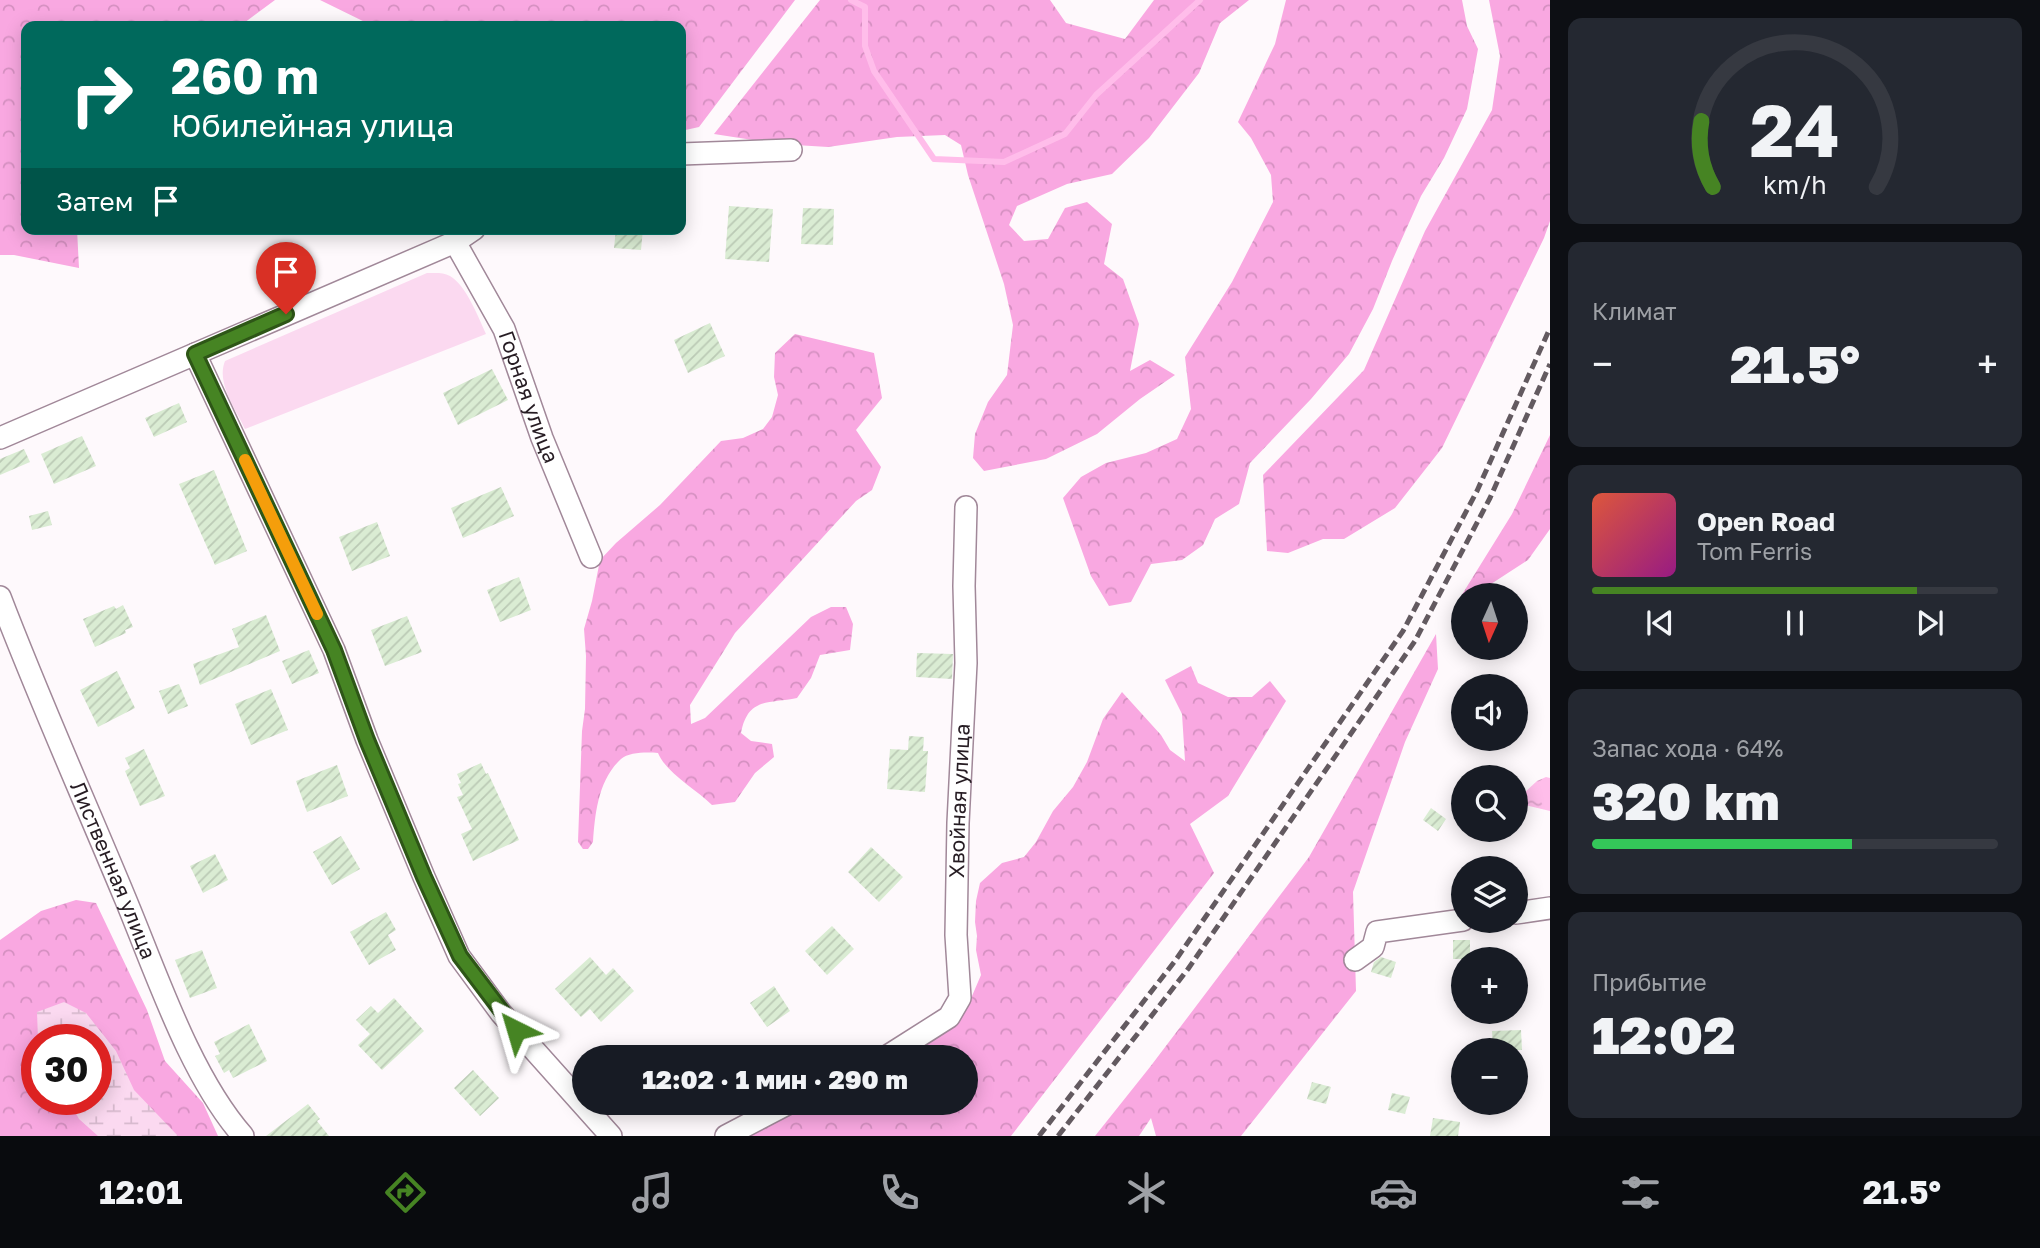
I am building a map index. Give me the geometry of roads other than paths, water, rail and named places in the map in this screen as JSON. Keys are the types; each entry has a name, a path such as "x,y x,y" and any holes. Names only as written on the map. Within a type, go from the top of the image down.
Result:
{"street":[{"path":"686,155 791,150"},
{"path":"0,438 455,242 465,235"},
{"name":"Горная улица","path":"455,242 504,329 542,438 591,557"},
{"path":"195,354 334,650 367,740 460,956 501,1013 611,1136"},
{"name":"Хвойная улица","path":"905,1045 949,1017 960,998 956,921 967,663 964,586 966,508"},
{"name":"Лиственная улица","path":"0,597 174,1016 208,1087 243,1136"},
{"path":"1528,911 1550,908"},
{"path":"1355,960 1373,947 1377,932 1451,922"},
{"path":"726,1136 766,1115"}],"water":[{"path":"1550,778 1550,811 1528,806 1528,789 1537,781"}],"waterway":[{"path":"851,0 865,7 865,46 874,71 934,159 1004,162 1065,134 1096,95 1200,0"}],"railway":[{"path":"1039,1136 1175,961 1403,631 1477,491 1550,328"},
{"path":"1058,1136 1188,969 1415,641 1490,498 1550,364"}]}
